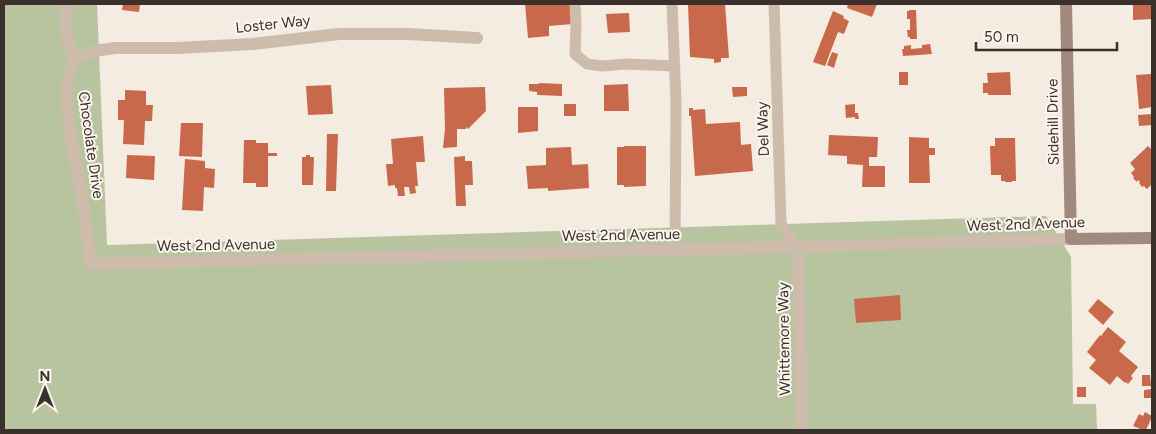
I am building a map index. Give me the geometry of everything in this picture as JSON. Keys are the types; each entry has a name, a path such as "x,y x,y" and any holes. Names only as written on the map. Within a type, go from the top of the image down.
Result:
{"street":[{"path":"67,4 66,28 68,42 75,60"},
{"name":"Sidehill Drive","path":"1066,4 1072,239"},
{"name":"Loster Way","path":"75,60 94,51 115,48 177,48 253,44 339,34 399,34 477,38"},
{"name":"Chocolate Drive","path":"75,60 69,70 67,84 68,111 91,264"},
{"name":"West 2nd Avenue","path":"91,264 1152,238"},
{"name":"Whittemore Way","path":"798,247 802,430"}],"lane":[{"path":"574,4 576,54 587,64 602,66 626,64 674,66"},
{"path":"672,4 676,101 676,250"},
{"name":"Del Way","path":"774,4 781,223 786,233 798,247"}],"green space":[{"path":"4,4 97,4 107,245 1046,216 1071,257 1073,404 1096,404 1097,430 4,430"}],"building":[{"path":"123,4 140,4 139,12 122,10"},
{"path":"525,4 571,4 573,24 549,26 549,36 528,38"},
{"path":"688,4 725,4 729,58 721,58 721,62 714,63 714,59 690,57"},
{"path":"848,4 877,4 872,17 847,8"},
{"path":"1133,4 1152,4 1152,19 1133,20"},
{"path":"916,10 917,39 910,39 908,37 907,30 910,30 910,19 907,19 907,11"},
{"path":"833,11 844,16 843,18 849,21 844,34 838,32 825,66 813,62"},
{"path":"629,13 630,32 608,33 606,14"},
{"path":"930,44 932,54 903,56 902,49 904,49 904,46 911,45 911,49 922,48 922,45"},
{"path":"832,52 838,54 834,68 827,65"},
{"path":"899,72 908,72 908,85 899,85"},
{"path":"1010,72 1011,95 988,95 988,93 983,93 983,83 988,83 987,73"},
{"path":"1151,74 1152,107 1139,109 1136,75"},
{"path":"529,84 562,84 562,96 537,95 537,92 529,91"},
{"path":"628,84 629,111 604,111 604,85"},
{"path":"331,85 333,114 308,115 306,86"},
{"path":"485,87 486,111 468,129 466,127 466,129 457,129 457,147 443,148 445,129 444,88"},
{"path":"732,87 747,87 747,96 733,97"},
{"path":"125,90 146,91 146,105 153,105 152,121 145,121 144,145 123,144 124,120 118,120 118,100 125,100"},
{"path":"564,104 576,104 576,116 564,116"},
{"path":"855,104 855,113 858,113 859,119 855,119 855,117 846,118 845,105"},
{"path":"518,107 538,107 538,131 518,133"},
{"path":"689,108 693,108 693,110 705,109 706,124 740,122 741,145 751,144 753,171 695,176"},
{"path":"1152,114 1152,125 1139,126 1138,115"},
{"path":"181,123 203,123 202,157 179,156"},
{"path":"327,134 338,134 336,191 326,191"},
{"path":"829,135 878,137 877,157 869,157 869,166 885,166 885,187 862,187 863,165 847,164 847,156 828,155"},
{"path":"423,136 425,162 416,162 418,186 415,186 416,193 410,194 409,187 404,187 405,196 398,196 395,185 388,186 386,164 393,164 391,139"},
{"path":"909,137 929,138 929,148 935,148 935,155 929,155 930,183 909,183"},
{"path":"995,138 1015,138 1016,181 1005,182 1001,181 1001,175 991,175 990,146 995,146"},
{"path":"244,140 268,143 268,153 277,153 277,156 268,156 268,187 256,187 256,183 243,183"},
{"path":"646,146 646,186 624,187 624,185 617,185 617,147"},
{"path":"1148,146 1152,150 1152,184 1147,189 1144,186 1142,187 1138,180 1137,182 1133,178 1131,173 1135,169 1130,163"},
{"path":"571,147 572,165 588,164 589,188 548,191 548,188 528,189 526,166 546,165 546,148"},
{"path":"127,155 155,156 154,180 126,178"},
{"path":"306,155 314,157 313,185 302,185 302,157 306,157"},
{"path":"465,156 465,161 472,161 473,185 465,185 466,206 456,206 454,157"},
{"path":"185,159 205,161 205,168 215,169 214,188 204,187 203,211 182,210"},
{"path":"900,295 901,320 856,323 854,299"},
{"path":"1098,299 1114,312 1103,325 1088,311"},
{"path":"1108,327 1126,342 1119,351 1138,367 1128,384 1117,376 1110,385 1089,368 1096,360 1087,352"},
{"path":"1142,375 1150,375 1151,386 1142,386"},
{"path":"1077,387 1086,387 1086,397 1077,397"},
{"path":"1152,389 1152,398 1144,398 1144,390"},
{"path":"1145,412 1152,416 1146,430 1133,426 1139,414 1143,416"}]}
